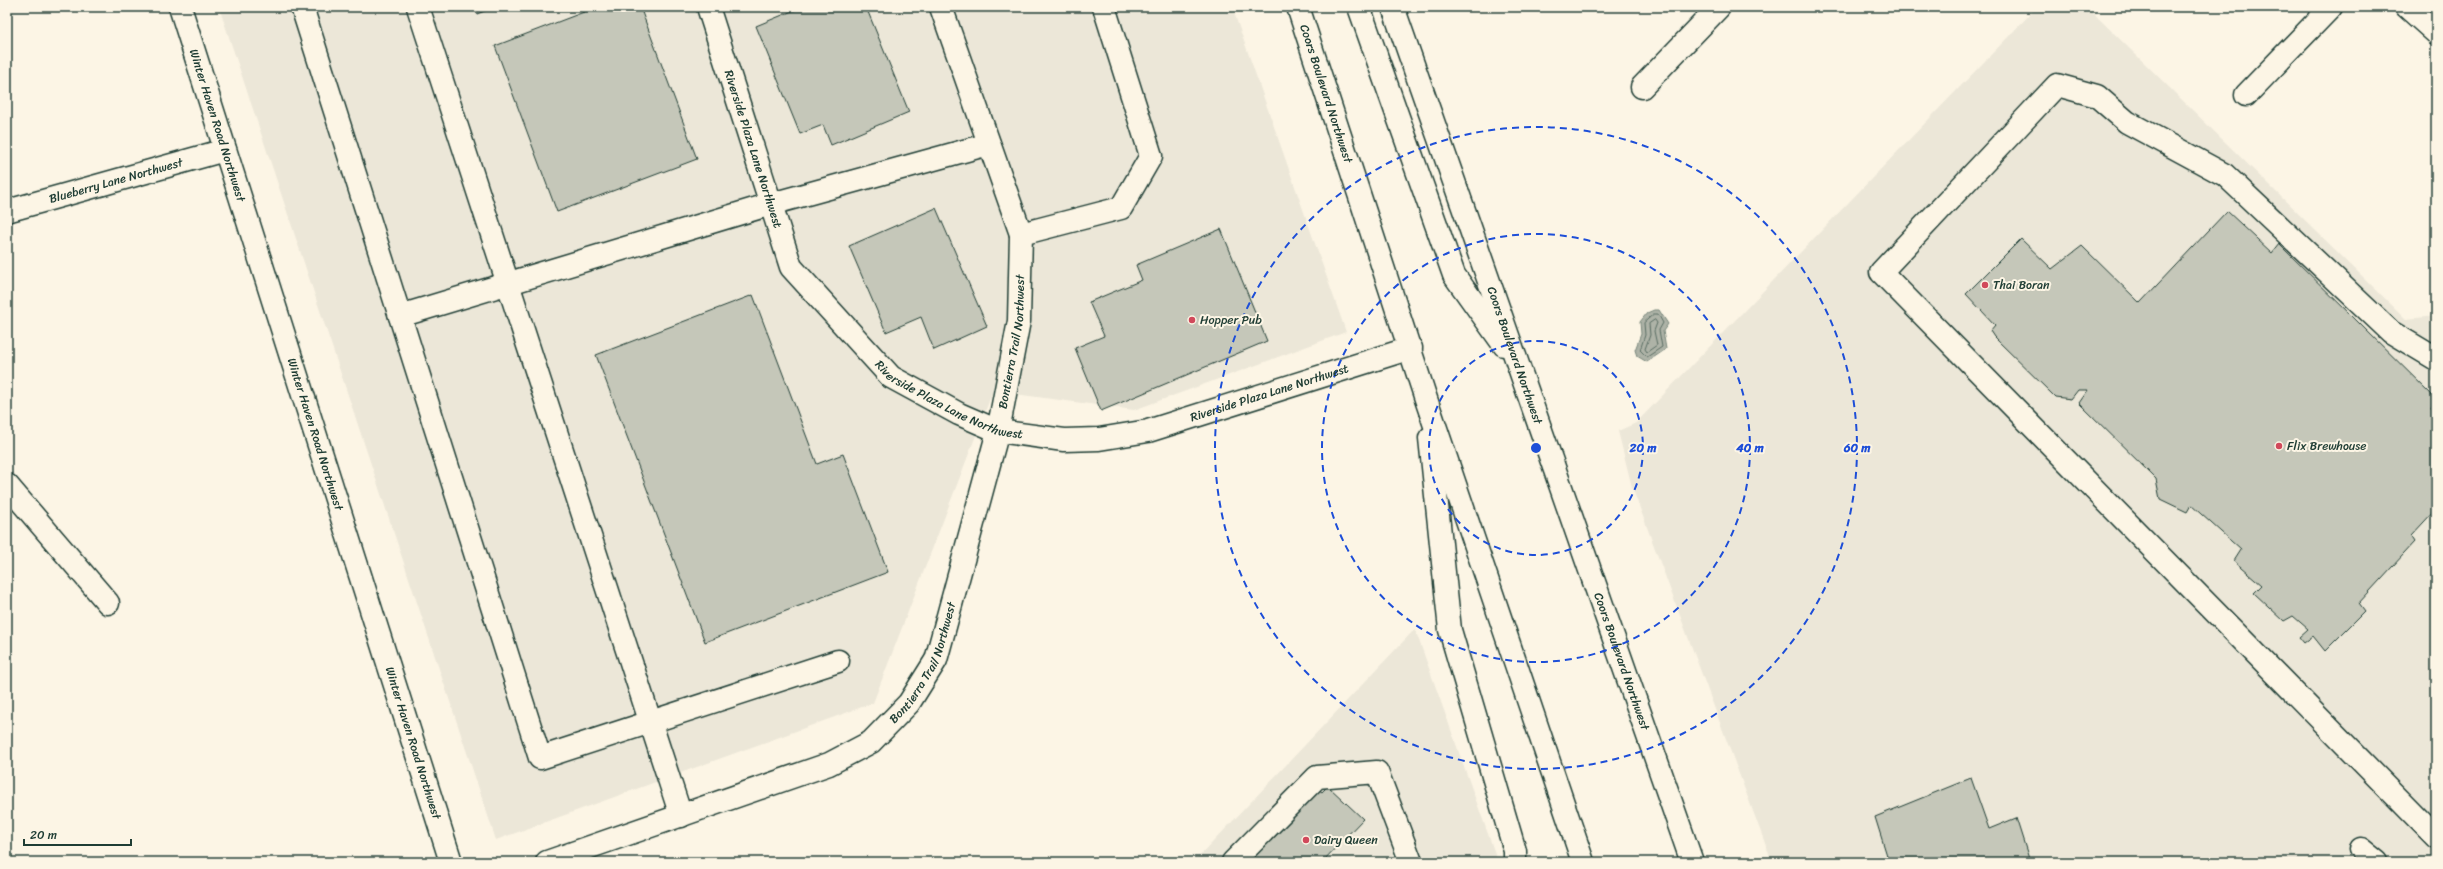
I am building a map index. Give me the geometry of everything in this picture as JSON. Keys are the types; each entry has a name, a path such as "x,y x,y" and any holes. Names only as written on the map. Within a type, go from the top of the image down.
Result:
{"street":[{"name":"Winter Haven Road Northwest","path":"180,7 451,862"},
{"path":"302,7 540,758 838,662"},
{"path":"418,7 681,816"},
{"name":"Riverside Plaza Lane Northwest","path":"708,7 790,267 891,377 959,414 998,431 1064,440 1099,439 1148,431 1411,348"},
{"path":"941,7 1021,234 1121,208 1151,156 1104,7"},
{"name":"Coors Boulevard Northwest","path":"1298,7 1411,348 1426,399 1583,862"},
{"path":"1359,7 1454,276 1518,364"},
{"name":"Coors Boulevard Northwest","path":"1393,7 1692,862"},
{"path":"1642,87 1719,7"},
{"path":"2246,95 2331,7"},
{"path":"2407,7 2436,33"},
{"path":"2436,359 2392,332 2225,175 2128,122 2097,96 2057,85 1881,272 2436,837"},
{"path":"400,316 771,204 989,144"},
{"name":"Blueberry Lane Northwest","path":"7,211 225,150"},
{"name":"Bontierra Trail Northwest","path":"547,862 829,764 871,742 909,703 936,660 998,431 1019,321 1021,234"},
{"path":"1426,399 1450,630 1515,851 1515,862"},
{"path":"7,485 108,604"},
{"path":"1233,862 1317,777 1377,772 1411,862"}],"shaded area":[{"path":"219,7 1232,7 1346,332 1134,410 993,391 873,703 496,840"},
{"path":"2037,7 2087,7 2406,319 2436,316 2436,862 1772,862 1632,487 1618,431 1636,423"},
{"path":"1415,629 1498,862 1194,862"}],"water":[{"path":"1654,310 1659,310 1668,324 1663,331 1666,349 1647,362 1637,356 1635,350 1641,334 1640,322 1647,313"}],"building":[{"path":"474,7 495,7 477,14"},
{"path":"597,7 640,7 697,159 557,212 495,46"},
{"path":"802,7 866,7 909,112 831,145 823,125 800,134 756,26"},
{"path":"936,208 987,326 934,350 921,317 886,332 849,246"},
{"name":"Flix Brewhouse","path":"2227,211 2272,253 2279,244 2436,399 2431,408 2436,413 2436,509 2411,536 2415,542 2358,604 2364,612 2325,651 2313,636 2304,643 2299,637 2308,629 2293,616 2284,621 2254,593 2262,585 2234,561 2241,550 2191,505 2187,512 2160,499 2156,479 2079,403 2088,390 2078,390 2071,399 2055,397 1994,337 1990,331 1995,325 1966,294 2021,239 2052,269 2082,246 2140,303"},
{"path":"1221,229 1267,341 1101,411 1075,348 1104,336 1089,302 1142,280 1136,265"},
{"path":"753,295 817,464 843,454 888,572 705,642 596,355"},
{"path":"1971,778 1989,829 2016,818 2030,862 1889,862 1875,817"},
{"name":"Dairy Queen","path":"1328,786 1363,819 1322,862 1249,862 1317,788 1322,792"}],"place":[{"name":"Thai Boran","path":"1985,285"},
{"name":"Hopper Pub","path":"1192,320"},
{"name":"Flix Brewhouse","path":"2279,446"},
{"name":"Dairy Queen","path":"1306,840"}]}
